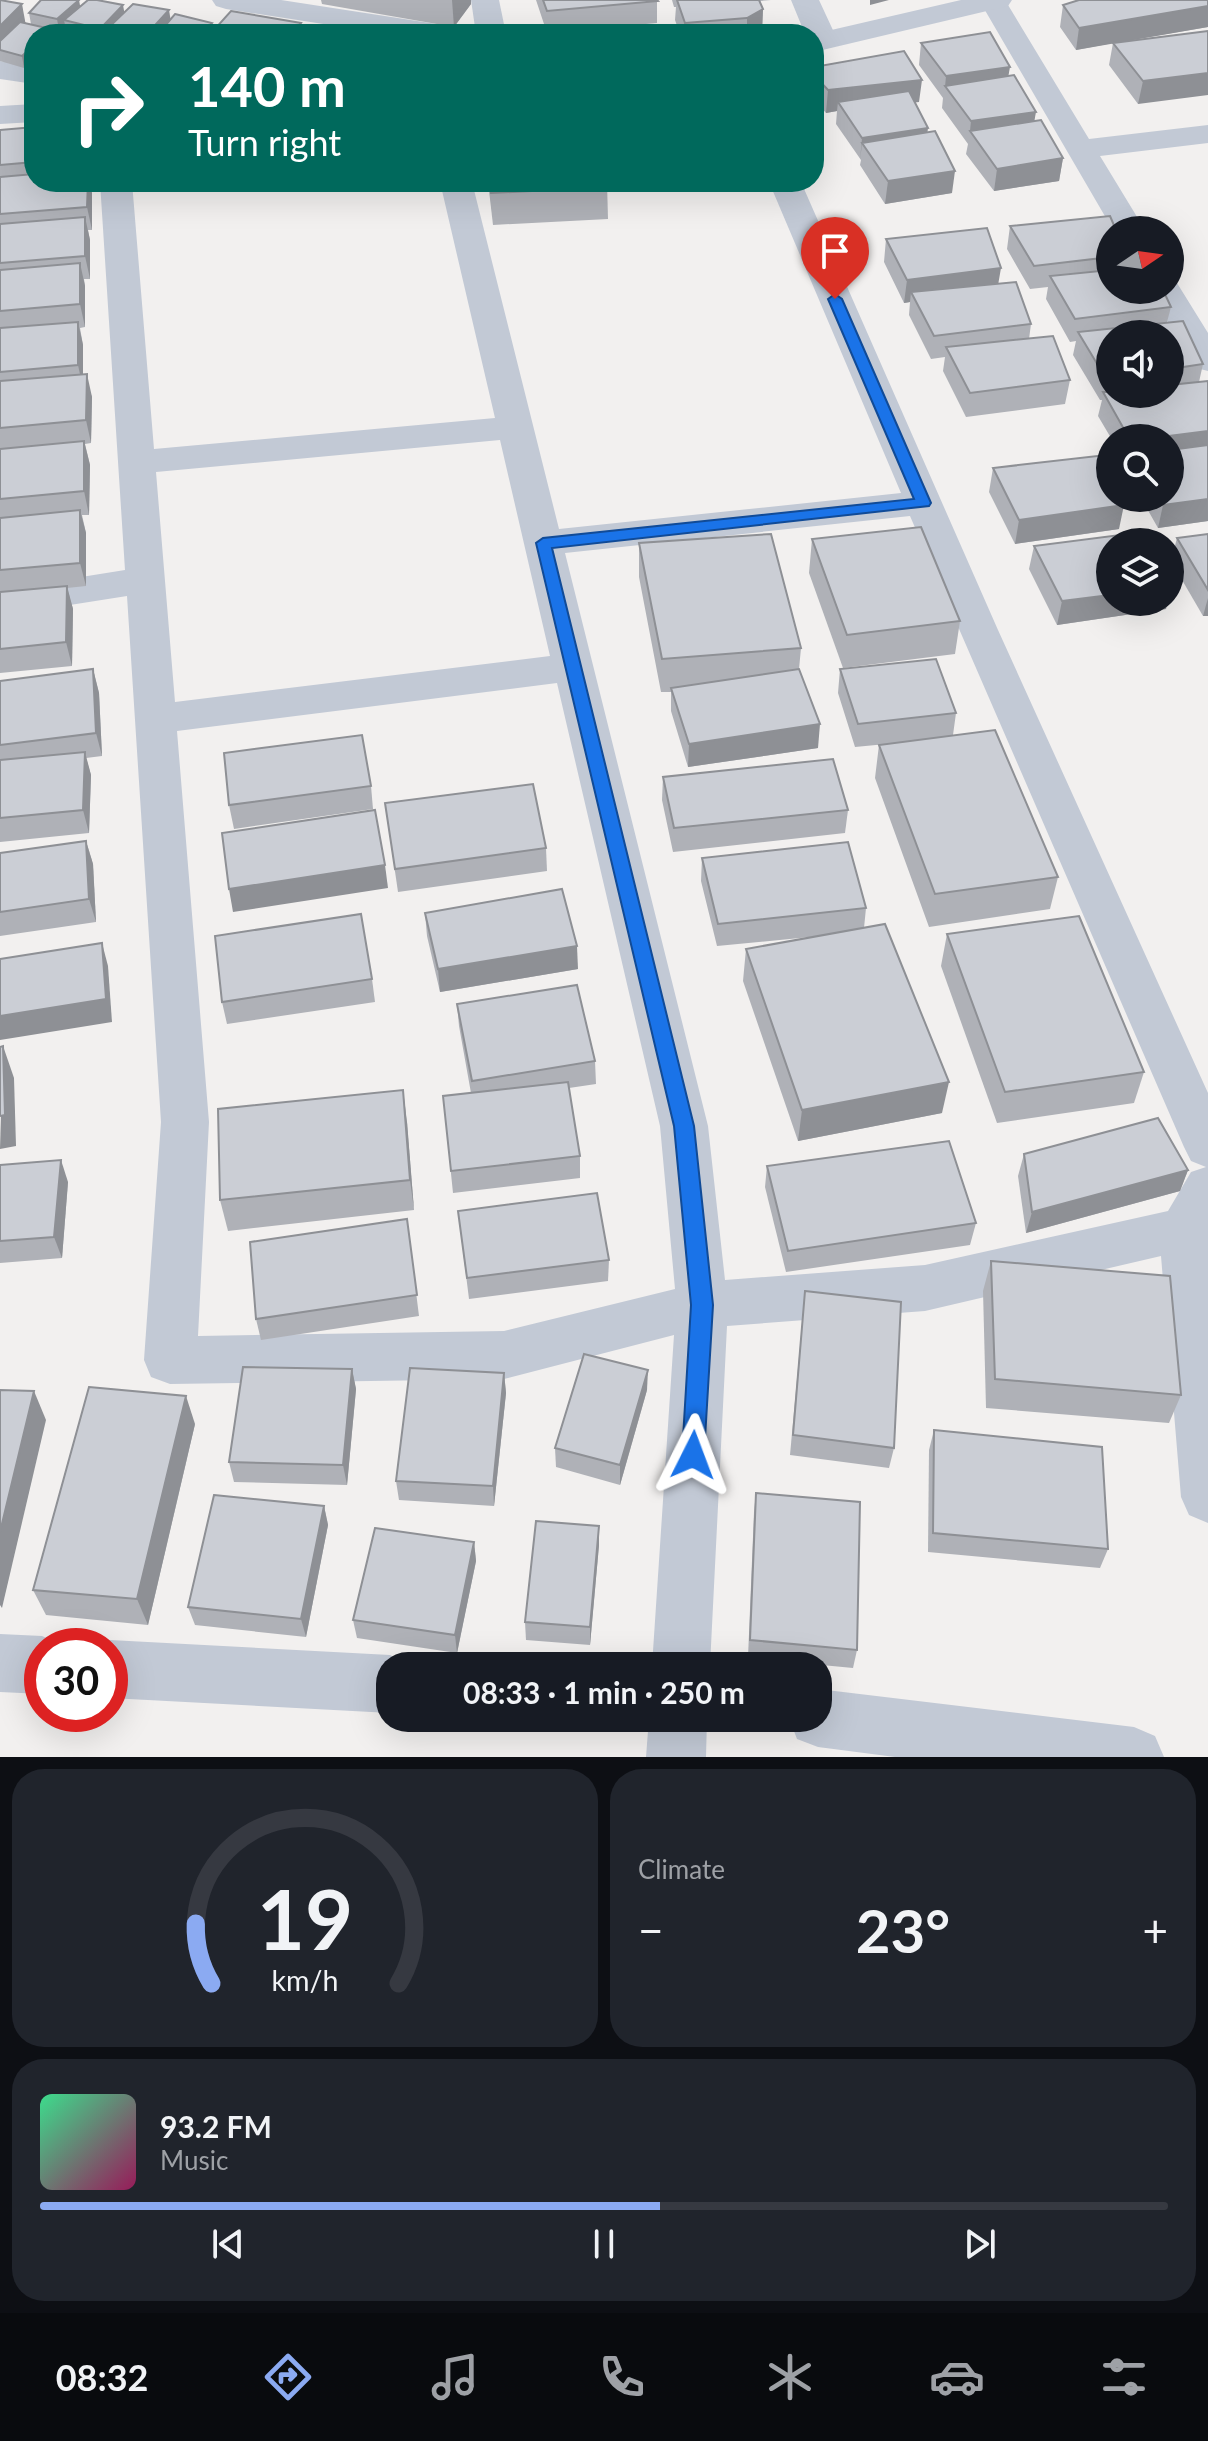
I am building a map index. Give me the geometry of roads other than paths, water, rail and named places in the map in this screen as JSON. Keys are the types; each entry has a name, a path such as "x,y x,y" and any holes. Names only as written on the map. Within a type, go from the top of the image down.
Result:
{"street":[{"path":"226,0 379,24"},
{"path":"485,0 489,24"},
{"path":"805,0 813,24"},
{"path":"824,41 995,1 1121,216"},
{"path":"0,70 24,74"},
{"path":"0,115 24,114"},
{"path":"1080,149 1208,134"},
{"path":"117,192 185,1122 170,1360 504,1355 702,1305 925,1288 1196,1208 1208,1497"},
{"path":"458,192 684,1126 702,1305 682,1652"},
{"path":"789,192 923,503 1208,1147"},
{"path":"1175,304 1204,347"},
{"path":"137,462 515,427"},
{"path":"543,543 923,503"},
{"path":"0,603 145,580"},
{"path":"155,719 573,667"},
{"path":"0,1663 24,1664"},
{"path":"128,1670 376,1683"},
{"path":"832,1720 1134,1757"},
{"path":"676,1757 677,1732"}]}
